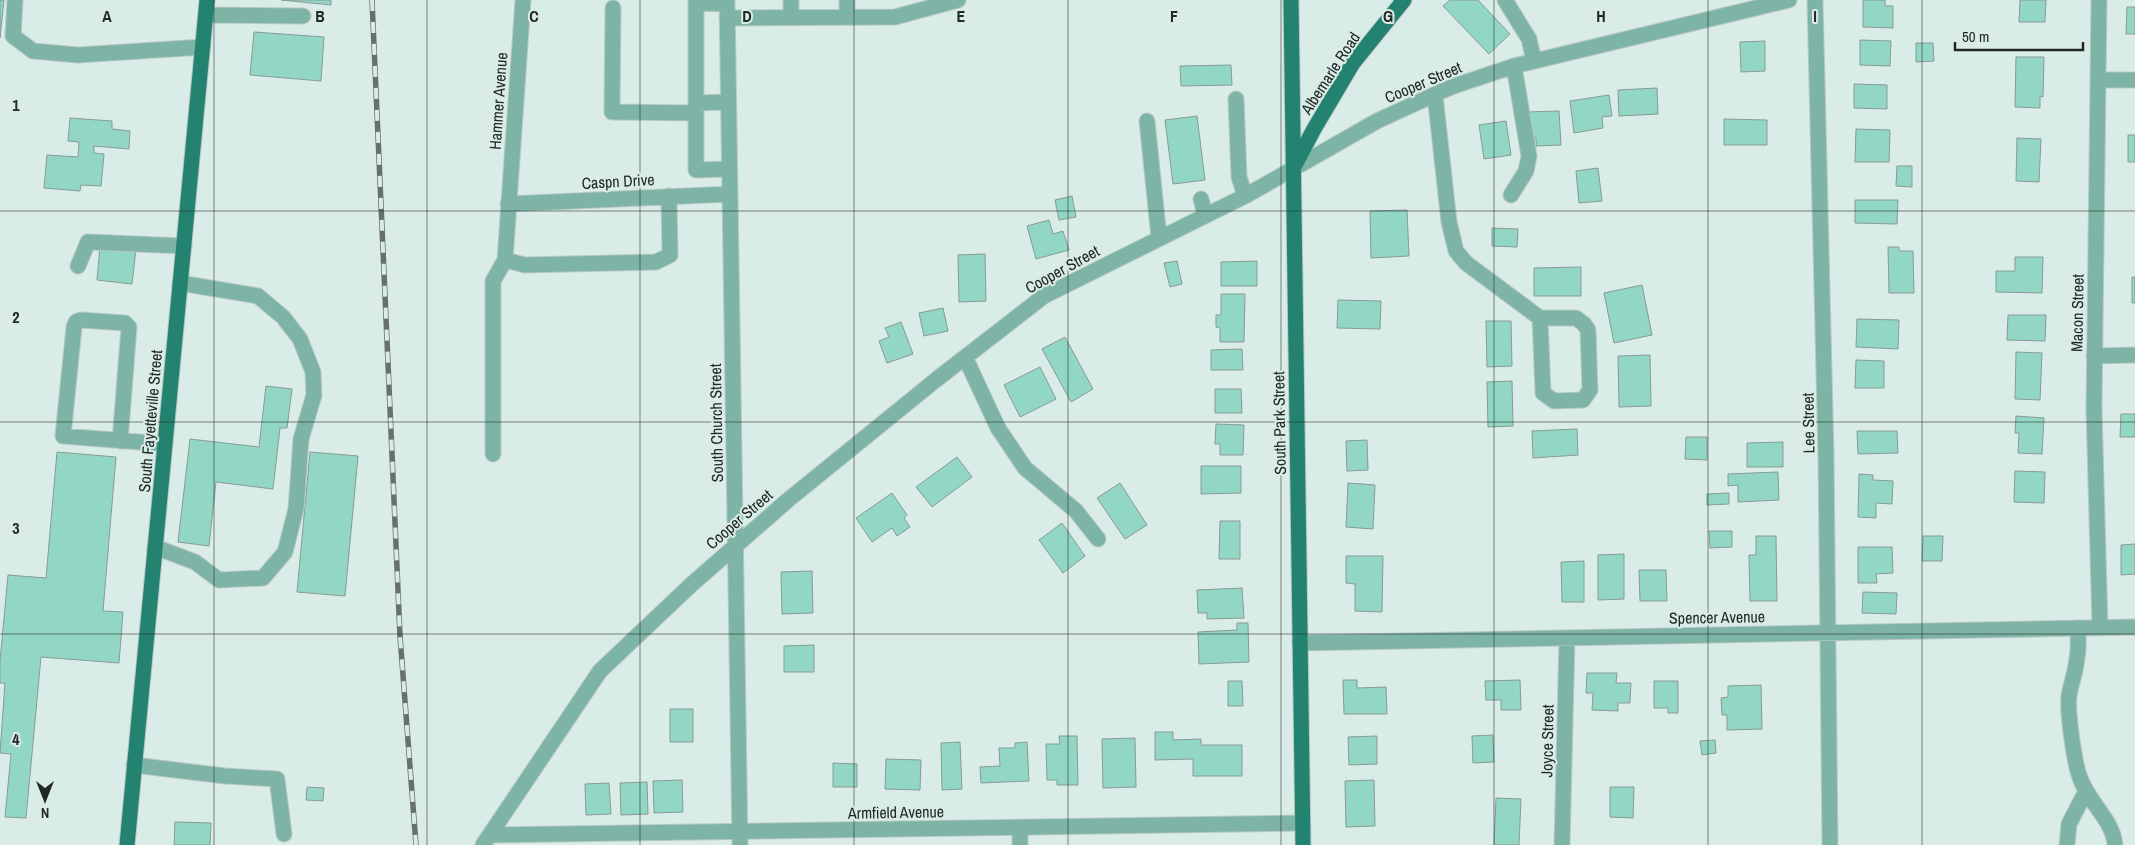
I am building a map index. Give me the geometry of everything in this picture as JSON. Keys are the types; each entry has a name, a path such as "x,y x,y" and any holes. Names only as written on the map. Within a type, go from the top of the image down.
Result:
{"main road":[{"name":"South Park Street","path":"1291,0 1303,845"},
{"name":"Albemarle Road","path":"1292,170 1353,63 1404,0"},
{"name":"South Fayetteville Street","path":"127,845 207,7"}],"street":[{"path":"15,0 13,36 33,51 78,55 203,47"},
{"name":"Hammer Avenue","path":"505,260 523,0"},
{"path":"791,0 791,18"},
{"path":"847,0 847,17"},
{"path":"729,169 696,170 696,3 791,18 895,17 958,0"},
{"path":"1505,0 1529,39 1534,61"},
{"name":"Cooper Street","path":"487,840 600,671 692,584 795,494 1044,296 1246,196 1377,121 1435,94 1514,66 1789,0"},
{"name":"Lee Street","path":"1815,0 1826,455 1830,845"},
{"name":"Macon Street","path":"2099,0 2094,409 2100,627"},
{"path":"207,7 242,8 303,16"},
{"name":"South Church Street","path":"727,7 740,838"},
{"path":"613,8 612,112 696,108 728,102"},
{"path":"1511,195 1526,171 1529,156 1514,66"},
{"path":"2098,80 2135,80"},
{"path":"1435,94 1449,222 1456,251 1466,263 1540,318 1576,318 1584,324 1588,330 1590,390 1583,400 1554,401 1543,393 1540,318"},
{"path":"1236,99 1239,177 1246,196"},
{"path":"1147,121 1159,238"},
{"name":"Caspn Drive","path":"508,204 730,194"},
{"path":"493,454 493,281 505,260 525,265 656,262 670,256 669,196"},
{"path":"1201,199 1204,216"},
{"path":"78,266 88,242 184,246"},
{"path":"155,547 195,562 219,580 263,578 284,552 296,509 300,439 314,395 313,372 300,339 283,317 258,296 180,283"},
{"path":"120,441 129,327 125,323 81,320 76,322 74,327 63,436 120,441 165,444"},
{"path":"2094,356 2135,355"},
{"path":"965,357 998,428 1025,468 1076,511 1098,539"},
{"name":"Spencer Avenue","path":"1300,643 2135,627"},
{"path":"2078,628 2077,658 2069,696 2068,711 2078,773 2085,792 2107,821 2114,835 2115,845"},
{"name":"Joyce Street","path":"1562,845 1567,638"},
{"path":"134,765 277,780 284,834"},
{"path":"2067,845 2069,824 2085,792"},
{"name":"Armfield Avenue","path":"487,840 740,838 1020,828 1302,824"},
{"path":"1020,828 1020,845"}],"building":[{"path":"0,0 4,0 0,38"},
{"path":"281,0 331,0 331,5"},
{"path":"1450,0 1478,0 1510,34 1489,54 1443,6"},
{"path":"1863,0 1885,0 1885,6 1893,6 1893,28 1863,27"},
{"path":"2020,0 2046,0 2045,22 2019,22"},
{"path":"2127,7 2135,7 2135,34 2126,34"},
{"path":"254,32 324,37 321,81 250,75"},
{"path":"1860,40 1891,41 1890,66 1860,65"},
{"path":"1765,41 1765,71 1741,72 1740,42"},
{"path":"1916,43 1933,43 1934,61 1916,62"},
{"path":"2016,57 2044,57 2043,97 2040,96 2040,108 2015,107"},
{"path":"1231,65 1232,85 1181,86 1180,66"},
{"path":"1854,84 1887,85 1887,109 1854,108"},
{"path":"1657,88 1658,114 1619,116 1618,90"},
{"path":"1609,95 1612,116 1602,117 1603,128 1574,133 1570,101"},
{"path":"1559,111 1561,145 1536,146 1536,138 1528,138 1526,112"},
{"path":"1197,116 1205,180 1173,184 1165,120"},
{"path":"70,118 112,121 112,129 130,131 129,149 94,146 94,153 104,154 101,186 81,185 80,191 44,188 47,155 78,157 79,142 68,141"},
{"path":"1724,119 1767,120 1767,145 1724,145"},
{"path":"1506,121 1511,155 1484,159 1479,125"},
{"path":"1856,129 1890,130 1889,162 1855,162"},
{"path":"2128,135 2135,135 2135,162 2128,162"},
{"path":"2017,138 2041,139 2039,182 2016,181"},
{"path":"1897,166 1912,166 1912,187 1896,186"},
{"path":"1598,168 1602,201 1579,203 1576,171"},
{"path":"1072,196 1076,217 1059,220 1055,200"},
{"path":"1855,200 1898,200 1897,224 1855,223"},
{"path":"1407,210 1409,256 1371,258 1370,211"},
{"path":"1049,220 1053,234 1063,231 1069,250 1036,259 1027,226"},
{"path":"1492,228 1518,229 1517,247 1492,246"},
{"path":"100,246 136,249 132,284 97,280"},
{"path":"1888,247 1899,247 1899,251 1913,251 1914,293 1889,293"},
{"path":"985,254 986,301 959,302 958,255"},
{"path":"2015,257 2043,257 2042,293 1996,292 1996,271 2015,271"},
{"path":"1177,261 1182,284 1170,287 1164,263"},
{"path":"1257,261 1257,286 1221,286 1221,262"},
{"path":"1581,267 1581,296 1534,296 1534,268"},
{"path":"2132,277 2135,277 2135,303 2132,303"},
{"path":"1642,285 1652,335 1614,343 1604,293"},
{"path":"1221,294 1245,294 1244,342 1220,342 1220,328 1216,327 1216,315 1221,315"},
{"path":"1338,300 1381,301 1380,329 1337,328"},
{"path":"943,308 948,331 924,336 919,313"},
{"path":"2008,315 2046,315 2045,341 2007,340"},
{"path":"1857,319 1899,320 1898,349 1856,347"},
{"path":"1486,321 1511,321 1512,366 1487,367"},
{"path":"901,322 913,354 887,363 879,341 889,337 885,328"},
{"path":"1065,337 1093,389 1071,402 1042,349"},
{"path":"1242,349 1243,370 1211,370 1211,350"},
{"path":"2016,352 2042,353 2040,400 2015,399"},
{"path":"1650,355 1651,406 1619,407 1618,356"},
{"path":"1856,360 1884,361 1884,388 1855,388"},
{"path":"1040,367 1056,399 1020,417 1004,385"},
{"path":"1512,381 1513,426 1488,427 1487,382"},
{"path":"266,386 292,389 287,428 280,428 273,489 216,482 209,546 178,542 190,439 259,447"},
{"path":"1215,389 1241,389 1242,413 1215,413"},
{"path":"2121,414 2135,414 2135,437 2120,437"},
{"path":"2016,416 2044,418 2042,454 2018,453 2019,433 2015,433"},
{"path":"1216,424 1244,425 1243,455 1220,455 1220,444 1215,444"},
{"path":"1577,429 1578,455 1533,458 1532,431"},
{"path":"1857,431 1897,431 1898,453 1858,454"},
{"path":"1686,437 1707,437 1707,460 1685,459"},
{"path":"1367,440 1368,470 1347,471 1346,441"},
{"path":"1783,442 1783,467 1747,467 1747,443"},
{"path":"57,452 116,457 103,611 123,612 119,663 41,657 26,818 5,817 11,754 0,753 5,683 0,683 0,661 8,575 46,578"},
{"path":"310,452 358,456 345,596 297,592"},
{"path":"957,457 972,477 932,507 916,487"},
{"path":"1201,466 1241,466 1241,493 1201,494"},
{"path":"2015,471 2045,472 2044,503 2014,502"},
{"path":"1778,472 1779,500 1738,502 1738,485 1728,486 1728,474"},
{"path":"1859,474 1873,475 1873,480 1893,481 1892,504 1876,503 1876,518 1858,517"},
{"path":"1120,483 1147,525 1125,539 1097,498"},
{"path":"1348,483 1375,485 1373,529 1346,527"},
{"path":"892,493 907,515 904,518 910,527 897,536 892,528 872,542 856,518"},
{"path":"1729,493 1729,504 1707,505 1707,494"},
{"path":"1220,521 1240,521 1240,559 1219,559"},
{"path":"1062,523 1085,556 1063,573 1039,540"},
{"path":"1709,531 1732,531 1732,547 1710,548"},
{"path":"1756,536 1776,536 1777,601 1750,601 1749,555 1756,555"},
{"path":"1923,536 1943,536 1942,561 1922,561"},
{"path":"2135,544 2135,574 2121,575 2121,545"},
{"path":"1858,547 1892,547 1893,573 1876,574 1877,583 1858,583"},
{"path":"1624,554 1624,599 1598,600 1598,555"},
{"path":"1346,556 1383,556 1382,612 1355,611 1355,584 1346,583"},
{"path":"1584,561 1584,602 1562,602 1561,562"},
{"path":"1639,570 1666,570 1667,601 1640,601"},
{"path":"812,571 813,613 782,614 781,572"},
{"path":"1242,588 1244,618 1207,619 1207,613 1198,613 1197,590"},
{"path":"1863,592 1897,593 1896,614 1862,613"},
{"path":"1237,623 1248,623 1249,662 1199,664 1198,632 1237,630"},
{"path":"814,645 814,672 784,672 784,646"},
{"path":"1587,673 1617,673 1616,683 1631,683 1630,703 1618,703 1618,711 1592,710 1593,693 1586,693"},
{"path":"1343,680 1357,680 1357,688 1386,687 1387,714 1344,714"},
{"path":"1520,680 1521,710 1501,710 1501,700 1486,700 1485,681"},
{"path":"1228,681 1242,681 1243,706 1228,706"},
{"path":"1654,681 1678,681 1678,713 1668,713 1668,708 1654,708"},
{"path":"1761,685 1762,729 1727,730 1727,715 1722,715 1721,698 1728,697 1728,686"},
{"path":"670,709 693,709 693,742 670,742"},
{"path":"1155,732 1173,732 1173,740 1201,739 1201,745 1242,745 1242,776 1193,776 1193,759 1155,760"},
{"path":"1493,735 1494,762 1473,763 1472,736"},
{"path":"1059,736 1077,736 1078,785 1057,785 1057,780 1047,780 1046,744 1060,744"},
{"path":"1377,736 1377,764 1349,765 1348,737"},
{"path":"1135,738 1136,787 1103,788 1102,739"},
{"path":"1715,740 1716,753 1702,755 1700,741"},
{"path":"960,742 962,789 942,790 941,743"},
{"path":"1027,742 1029,781 981,783 980,767 1000,766 999,748 1015,748 1015,743"},
{"path":"886,759 921,760 920,790 885,789"},
{"path":"833,763 857,764 857,787 833,787"},
{"path":"682,780 683,812 654,813 653,781"},
{"path":"1374,780 1375,826 1346,827 1345,781"},
{"path":"647,782 648,814 621,815 620,783"},
{"path":"609,783 611,814 586,815 585,784"},
{"path":"307,787 324,788 323,801 306,800"},
{"path":"1610,787 1634,787 1633,818 1610,817"},
{"path":"1496,798 1521,799 1519,845 1494,845"},
{"path":"175,822 211,823 210,845 174,845"}],"railway":[{"path":"372,0 400,636 416,845"}]}
